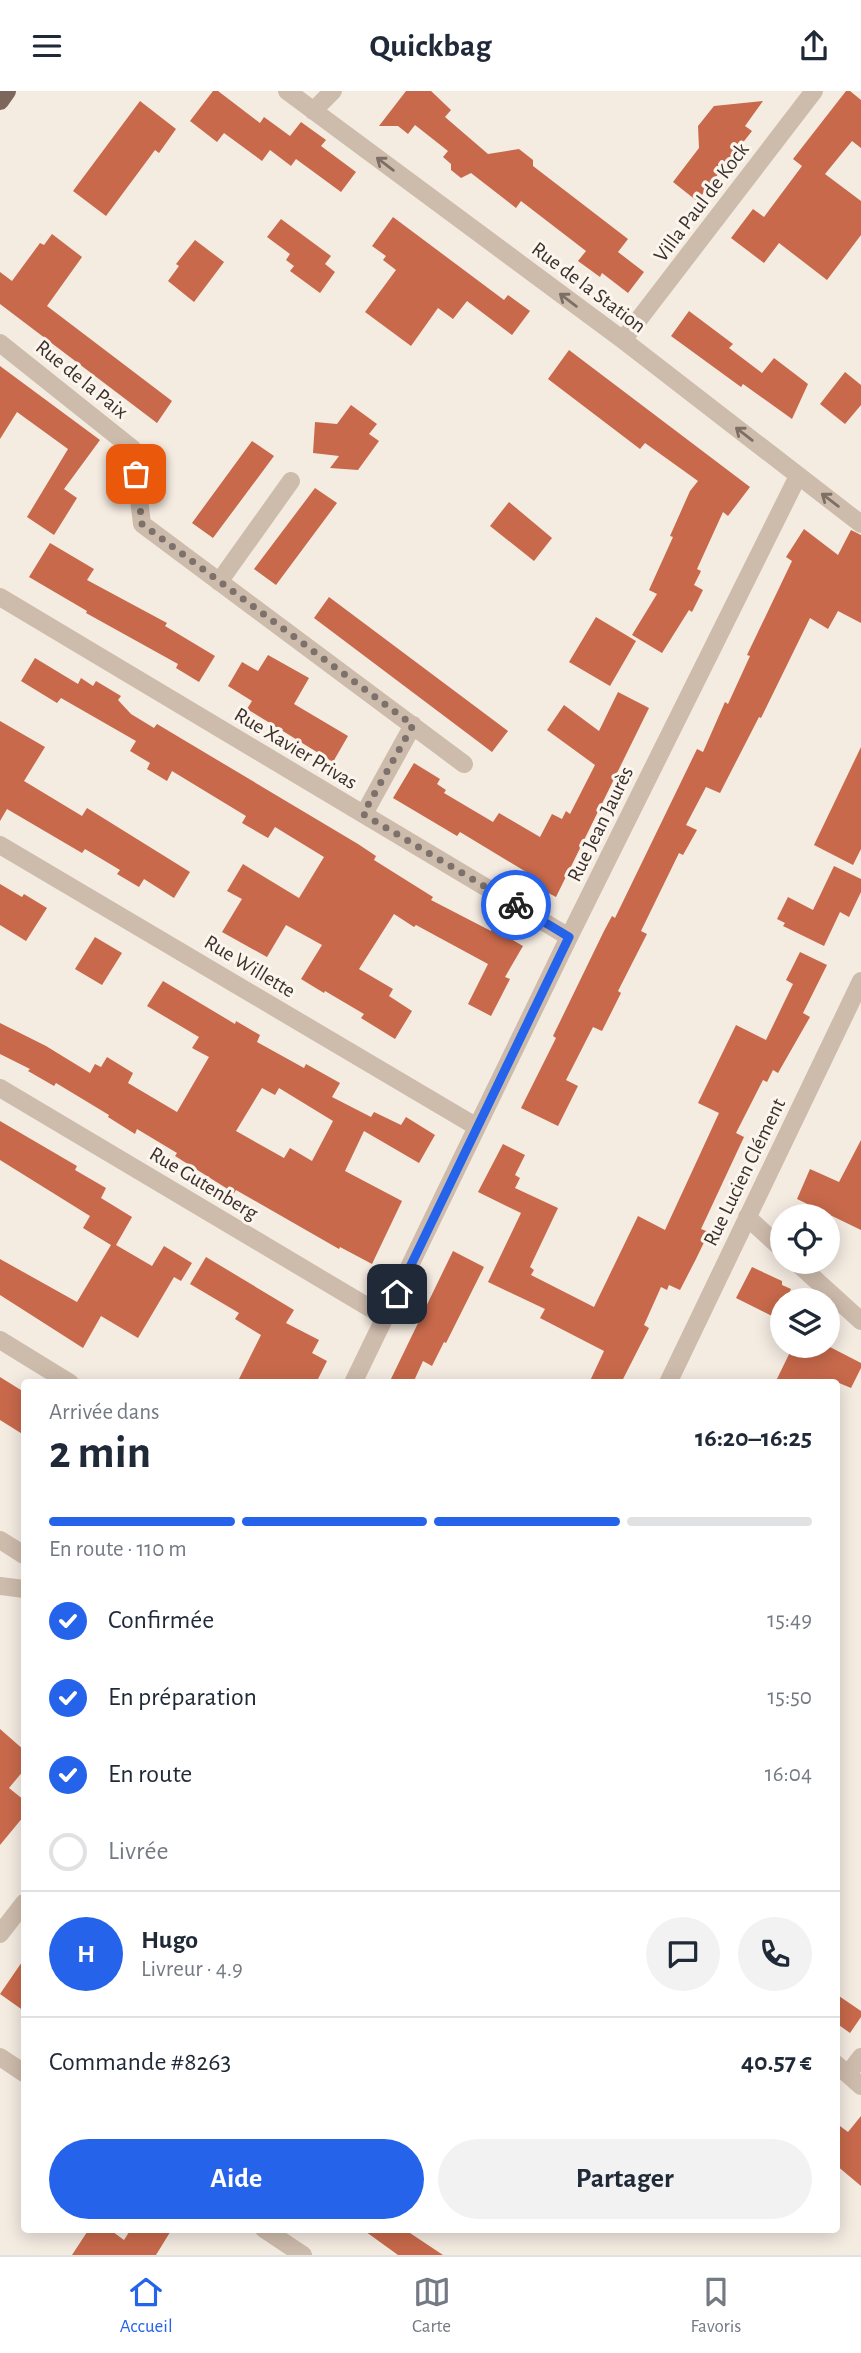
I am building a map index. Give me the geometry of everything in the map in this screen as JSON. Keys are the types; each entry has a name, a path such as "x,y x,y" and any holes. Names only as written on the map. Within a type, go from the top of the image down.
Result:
{"main road":[{"path":"0,101 7,91"}],"street":[{"name":"Rue de la Station","path":"287,91 623,340 861,524"},
{"path":"313,111 332,91"},
{"name":"Villa Paul de Kock","path":"623,340 814,91"},
{"name":"Rue de la Paix","path":"0,343 133,449 142,524 464,764"},
{"name":"Rue Jean Jaurès","path":"355,1379 569,937 798,476"},
{"path":"219,582 291,481"},
{"name":"Rue Xavier Privas","path":"0,597 569,937"},
{"path":"363,814 413,725"},
{"name":"Rue Willette","path":"0,845 477,1127"},
{"name":"Rue Lucien Clément","path":"670,1379 861,981"},
{"name":"Rue Gutenberg","path":"0,1088 385,1317"},
{"path":"747,1217 770,1238"},
{"path":"809,1274 861,1321"},
{"path":"0,1340 63,1379"},
{"path":"0,1540 21,1553"},
{"path":"0,1575 21,1588"},
{"path":"0,1586 21,1589"},
{"path":"0,1934 21,1907"},
{"path":"0,2057 21,2071"},
{"path":"849,2075 861,2057"},
{"path":"270,2233 303,2255"}],"building":[{"path":"213,91 218,91 260,123 264,117 290,136 301,122 326,140 321,146 356,172 341,192 296,159 291,166 270,150 262,161 224,133 217,142 190,121"},
{"path":"406,91 431,91 451,110 445,117 488,154 519,149 533,160 533,166 628,239 618,252 644,272 628,293 602,273 600,277 578,261 586,251 521,201 516,208 471,173 461,178 451,170 451,164 443,157 448,151 415,125 408,134 398,126 379,126"},
{"path":"846,91 861,100 861,148 852,141 825,174 861,201 861,235 827,280 779,243 764,263 731,238 753,209 764,217 802,166 793,159"},
{"path":"140,101 176,129 159,153 155,150 106,216 73,191"},
{"path":"763,101 745,126 752,131 697,201 673,182 699,148 698,126 714,106"},
{"path":"393,217 504,300 508,295 530,311 512,335 467,301 453,319 438,308 411,346 365,312 396,270 383,260 386,256 372,246"},
{"path":"281,219 331,256 325,264 335,272 320,293 290,271 294,266 286,260 290,254 267,237"},
{"path":"52,234 82,257 47,306 172,401 157,423 0,304 0,272 12,281 40,243 44,245"},
{"path":"195,240 224,262 194,302 168,281 179,266 176,264"},
{"path":"689,311 733,344 729,348 762,373 774,358 808,384 792,419 743,384 741,387 671,336"},
{"path":"569,350 750,487 728,516 723,512 697,569 701,571 694,585 703,590 692,612 689,610 662,653 632,635 657,594 649,590 690,491 698,481 645,443 640,449 548,379"},
{"path":"0,366 100,440 64,489 77,498 54,535 27,517 68,449 17,412 0,439"},
{"path":"845,372 861,385 861,405 845,424 820,404"},
{"path":"351,405 377,424 369,434 379,441 358,470 330,468 339,456 313,453 315,422 337,424"},
{"path":"252,441 274,456 213,538 192,523"},
{"path":"315,488 337,503 276,585 254,569"},
{"path":"509,502 552,538 534,561 490,526"},
{"path":"804,529 838,555 851,530 861,535 861,623 838,611 828,629 810,618 761,718 759,717 720,793 706,787 686,825 697,830 683,855 679,853 641,931 647,934 618,991 621,993 602,1031 593,1027 566,1080 578,1086 558,1126 521,1108 604,931 612,916 615,918 697,749 703,752 725,702 728,704 750,656 747,655 792,561 786,557"},
{"path":"50,543 94,569 87,580 167,623 165,626 215,656 199,682 176,668 178,664 86,613 87,611 29,577"},
{"path":"329,597 508,731 492,752 314,618"},
{"path":"596,617 636,641 610,686 569,662"},
{"path":"268,655 309,678 294,704 348,736 333,762 247,709 252,701 228,686 242,662 258,671"},
{"path":"35,658 78,684 81,678 93,686 96,681 121,696 118,700 131,714 154,728 157,724 358,844 376,856 374,860 433,897 431,900 491,931 492,928 523,946 505,977 510,979 491,1016 468,1004 488,964 394,914 359,969 393,989 389,996 412,1011 395,1039 361,1018 364,1014 301,979 322,945 286,925 267,957 222,932 242,899 227,891 243,864 299,898 324,857 275,827 268,838 242,823 246,816 172,771 167,781 147,769 150,763 130,751 136,741 61,698 57,703 21,681"},
{"path":"618,692 649,708 556,897 529,883 533,876 460,832 457,836 393,798 414,763 440,779 437,784 446,790 444,793 493,822 499,813 540,837 552,814 562,819 566,811 570,814 595,765 547,730 564,705 599,731"},
{"path":"0,721 45,747 24,781 82,816 87,808 190,872 174,898 144,879 139,887 117,874 120,870 85,849 82,853 7,809 0,821"},
{"path":"861,747 861,849 853,865 814,845"},
{"path":"834,866 861,879 861,892 849,917 840,912 824,946 783,926 785,923 777,919 788,897 813,910"},
{"path":"0,884 47,908 26,941 0,925"},
{"path":"95,937 122,953 102,985 75,969"},
{"path":"800,952 827,965 803,1013 810,1017 778,1073 773,1070 767,1082 763,1080 736,1133 744,1137 701,1229 709,1232 680,1290 669,1285 667,1290 661,1287 644,1325 649,1328 623,1379 591,1379 604,1351 540,1318 545,1309 488,1282 521,1213 478,1192 503,1144 525,1155 515,1175 520,1178 515,1188 558,1208 530,1267 534,1270 531,1275 594,1307 638,1216 665,1230 719,1113 698,1103 736,1025 766,1040 793,984 786,980"},
{"path":"163,981 235,1024 236,1021 260,1035 257,1042 304,1068 306,1064 340,1083 332,1097 371,1117 374,1112 401,1125 406,1117 435,1135 419,1163 364,1131 345,1171 402,1201 372,1264 340,1247 339,1249 236,1190 234,1193 137,1129 135,1134 56,1083 54,1086 28,1071 30,1069 0,1054 0,1023 46,1046 90,1073 95,1064 101,1067 107,1057 133,1073 128,1083 177,1112 209,1057 192,1048 199,1037 147,1006","holes":["262,1088 275,1095 279,1088 333,1121 312,1161 290,1148 284,1158 236,1131"]},
{"path":"0,1121 77,1166 75,1170 106,1188 101,1198 132,1217 116,1245 152,1266 164,1246 192,1263 181,1281 174,1277 138,1338 101,1316 83,1348 0,1295 0,1259 77,1302 111,1245 83,1228 90,1216 0,1160"},
{"path":"861,1140 861,1230 840,1220 840,1204 807,1204 797,1199 810,1169 839,1182"},
{"path":"453,1251 484,1267 432,1366 423,1361 415,1379 391,1379"},
{"path":"206,1257 294,1310 286,1323 319,1340 312,1353 327,1361 318,1379 239,1379 261,1335 235,1319 239,1313 190,1284"},
{"path":"752,1267 782,1281 782,1285 789,1288 770,1288 770,1315 736,1298"},
{"path":"840,1352 861,1363 861,1368 851,1388 840,1383 840,1379 777,1379 787,1358 840,1358"},
{"path":"0,1377 21,1390 21,1433 0,1420"},
{"path":"0,1729 21,1747 21,1774 9,1788 21,1798 21,1820 0,1845"},
{"path":"21,1963 21,2009 0,1994"},
{"path":"840,1997 861,2011 861,2017 850,2033 840,2026"},
{"path":"861,2116 861,2186 840,2168 840,2126 848,2132"},
{"path":"86,2233 114,2233 124,2240 128,2233 170,2233 156,2255 72,2255"},
{"path":"368,2233 410,2233 443,2255 398,2255"}],"way so far":[{"path":"136,474 142,524 413,725 363,814 516,905"}],"route":[{"path":"397,1294 569,937 516,905"}]}
